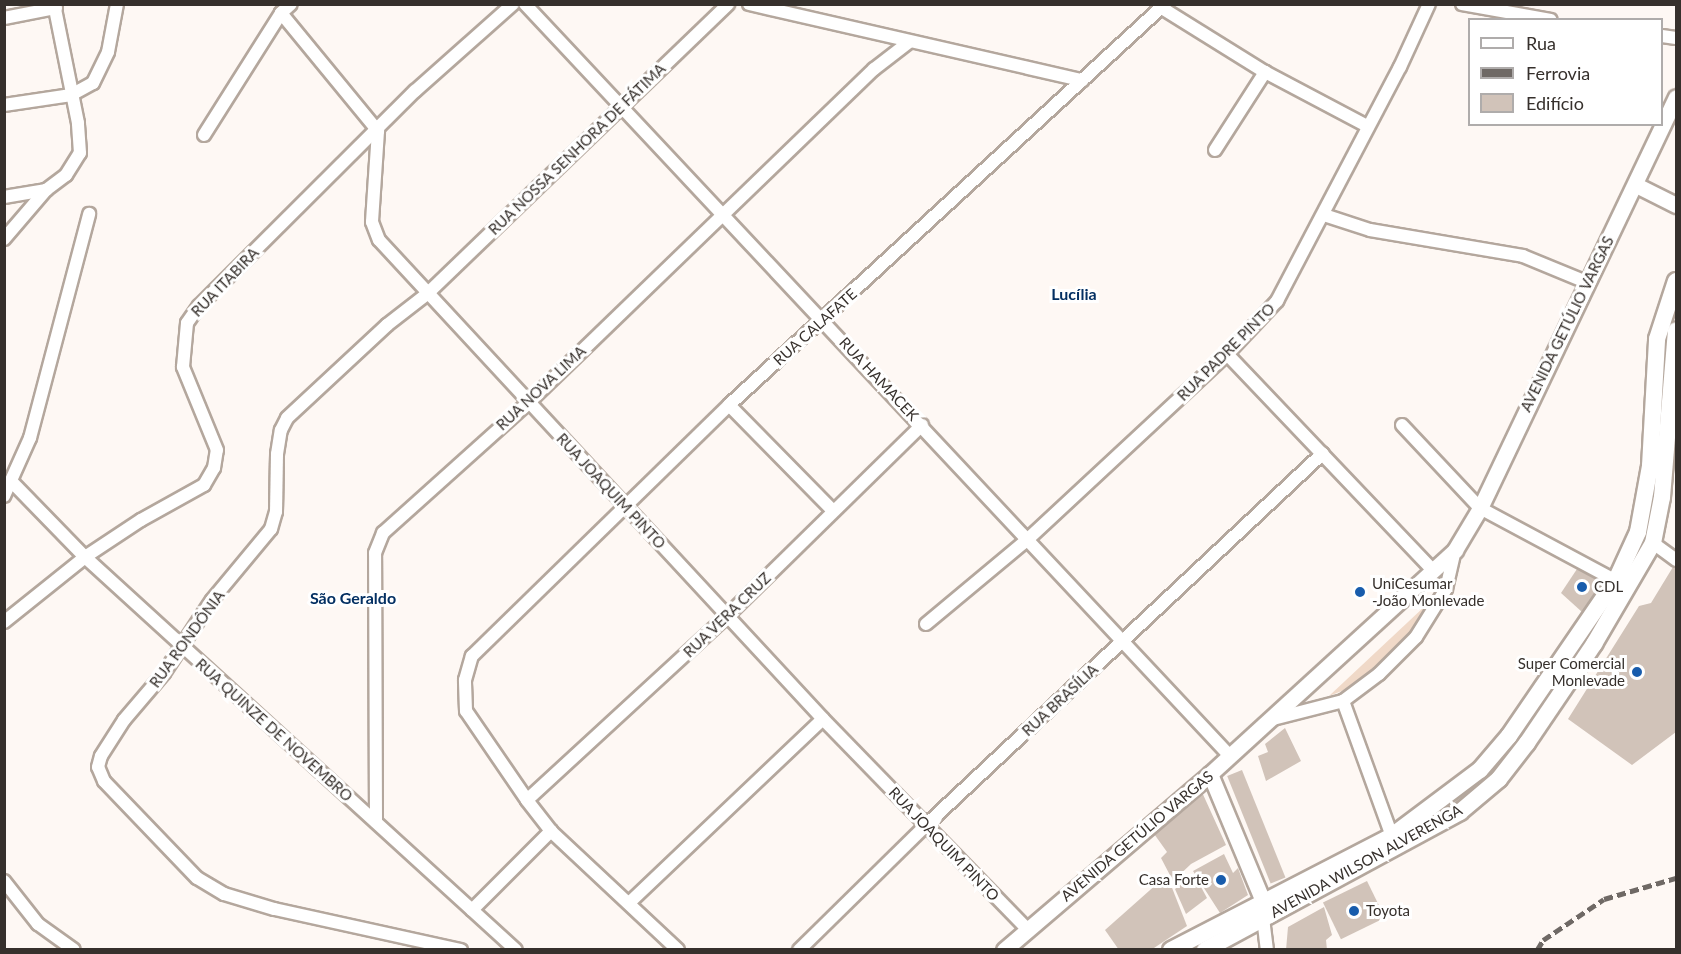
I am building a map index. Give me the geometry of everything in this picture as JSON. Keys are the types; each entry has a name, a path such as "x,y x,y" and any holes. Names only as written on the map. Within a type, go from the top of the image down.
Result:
{"main road":[{"name":"AVENIDA WILSON ALVERENGA","path":"1171,950 1203,930 1263,911 1272,900 1297,902 1460,812 1499,780 1594,645 1622,584 1647,499 1657,339 1677,281"},
{"name":"AVENIDA WILSON ALVERENGA","path":"1205,950 1263,911 1392,836 1480,770 1538,697 1653,543 1662,497 1677,332"}],"street":[{"path":"4,105 70,95 93,83 108,52 117,4"},
{"name":"RUA ITABIRA","path":"4,622 86,557 141,520 204,485 214,468 217,450 183,367 187,322 199,306 416,91 513,4"},
{"name":"RUA HAMACEK","path":"525,4 724,213 1230,756"},
{"name":"RUA NOSSA SENHORA DE FÁTIMA","path":"427,294 728,4"},
{"path":"749,4 1082,80"},
{"name":"RUA PADRE PINTO","path":"926,624 1028,539 1227,354 1277,301 1324,215 1429,4"},
{"path":"1462,4 1540,18"},
{"path":"4,18 55,6 70,95 78,123 80,153 66,176 46,190 4,239"},
{"path":"1164,6 1265,72 1367,126"},
{"name":"RUA CALAFATE","path":"528,800 466,711 465,680 472,656 729,405 1164,6"},
{"path":"204,135 286,9 378,130"},
{"name":"RUA NOVA LIMA","path":"376,822 375,553 383,533 399,516 528,403 874,69 909,42"},
{"path":"1215,150 1265,72"},
{"name":"AVENIDA GETÚLIO VARGAS","path":"1269,720 1343,701 1379,674 1416,636 1446,589 1455,550 1480,508 1586,282 1636,185 1677,97"},
{"name":"RUA JOAQUIM PINTO","path":"378,130 372,222 379,240 823,719 924,826 1027,929"},
{"path":"1636,185 1677,205"},
{"path":"4,196 46,190"},
{"path":"4,496 30,438 89,214"},
{"path":"1324,215 1371,231 1523,256 1586,282"},
{"name":"RUA RONDÔNIA","path":"427,294 387,326 287,418 281,430 276,512 271,529 182,645 165,673 107,742 98,766 104,781 197,878 224,894 274,909 461,950"},
{"path":"1227,354 1432,569"},
{"path":"729,405 833,511"},
{"name":"RUA VERA CRUZ","path":"528,800 727,616 922,425"},
{"path":"1402,425 1480,508 1622,584"},
{"name":"RUA BRASÍLIA","path":"799,950 924,826 1323,453"},
{"name":"RUA QUINZE DE NOVEMBRO","path":"10,481 86,557 516,950"},
{"path":"1653,543 1677,560"},
{"name":"AVENIDA GETÚLIO VARGAS","path":"1004,950 1210,774 1455,550"},
{"path":"1343,701 1392,836"},
{"path":"629,903 823,719"},
{"path":"1210,774 1263,911 1267,950"},
{"path":"528,800 551,831 678,950"},
{"path":"472,910 551,831"},
{"path":"4,880 38,924 74,950"}],"shaded area":[{"path":"1424,607 1417,628 1357,685 1329,696"}],"building":[{"name":"Super Comercial Monlevade","path":"1676,562 1676,732 1632,765 1568,719 1639,606 1651,603"},
{"name":"CDL","path":"1581,563 1603,580 1582,612 1561,593"},
{"path":"1285,728 1301,761 1266,781 1258,756 1268,752 1265,744"},
{"path":"1242,770 1285,878 1271,884 1227,776"},
{"path":"1201,790 1226,845 1191,864 1173,881 1161,858 1167,852 1152,831"},
{"name":"Casa Forte","path":"1224,854 1233,873 1238,868 1248,895 1220,913 1193,871"},
{"path":"1194,874 1207,898 1186,914 1175,889"},
{"path":"1167,875 1187,926 1151,950 1119,950 1105,930"},
{"name":"Toyota","path":"1367,881 1385,918 1341,939 1323,902"},
{"path":"1324,907 1332,935 1326,940 1327,950 1286,950 1288,927"}],"railway":[{"path":"1537,950 1543,940 1604,899 1676,878"}],"place":[{"name":"CDL","path":"1582,587"},
{"name":"UniCesumar -João Monlevade","path":"1360,592"},
{"name":"Super Comercial Monlevade","path":"1637,672"},
{"name":"Casa Forte","path":"1221,880"},
{"name":"Toyota","path":"1354,911"}],"district":[{"name":"Lucília","path":"1074,294"},
{"name":"São Geraldo","path":"353,598"}]}
